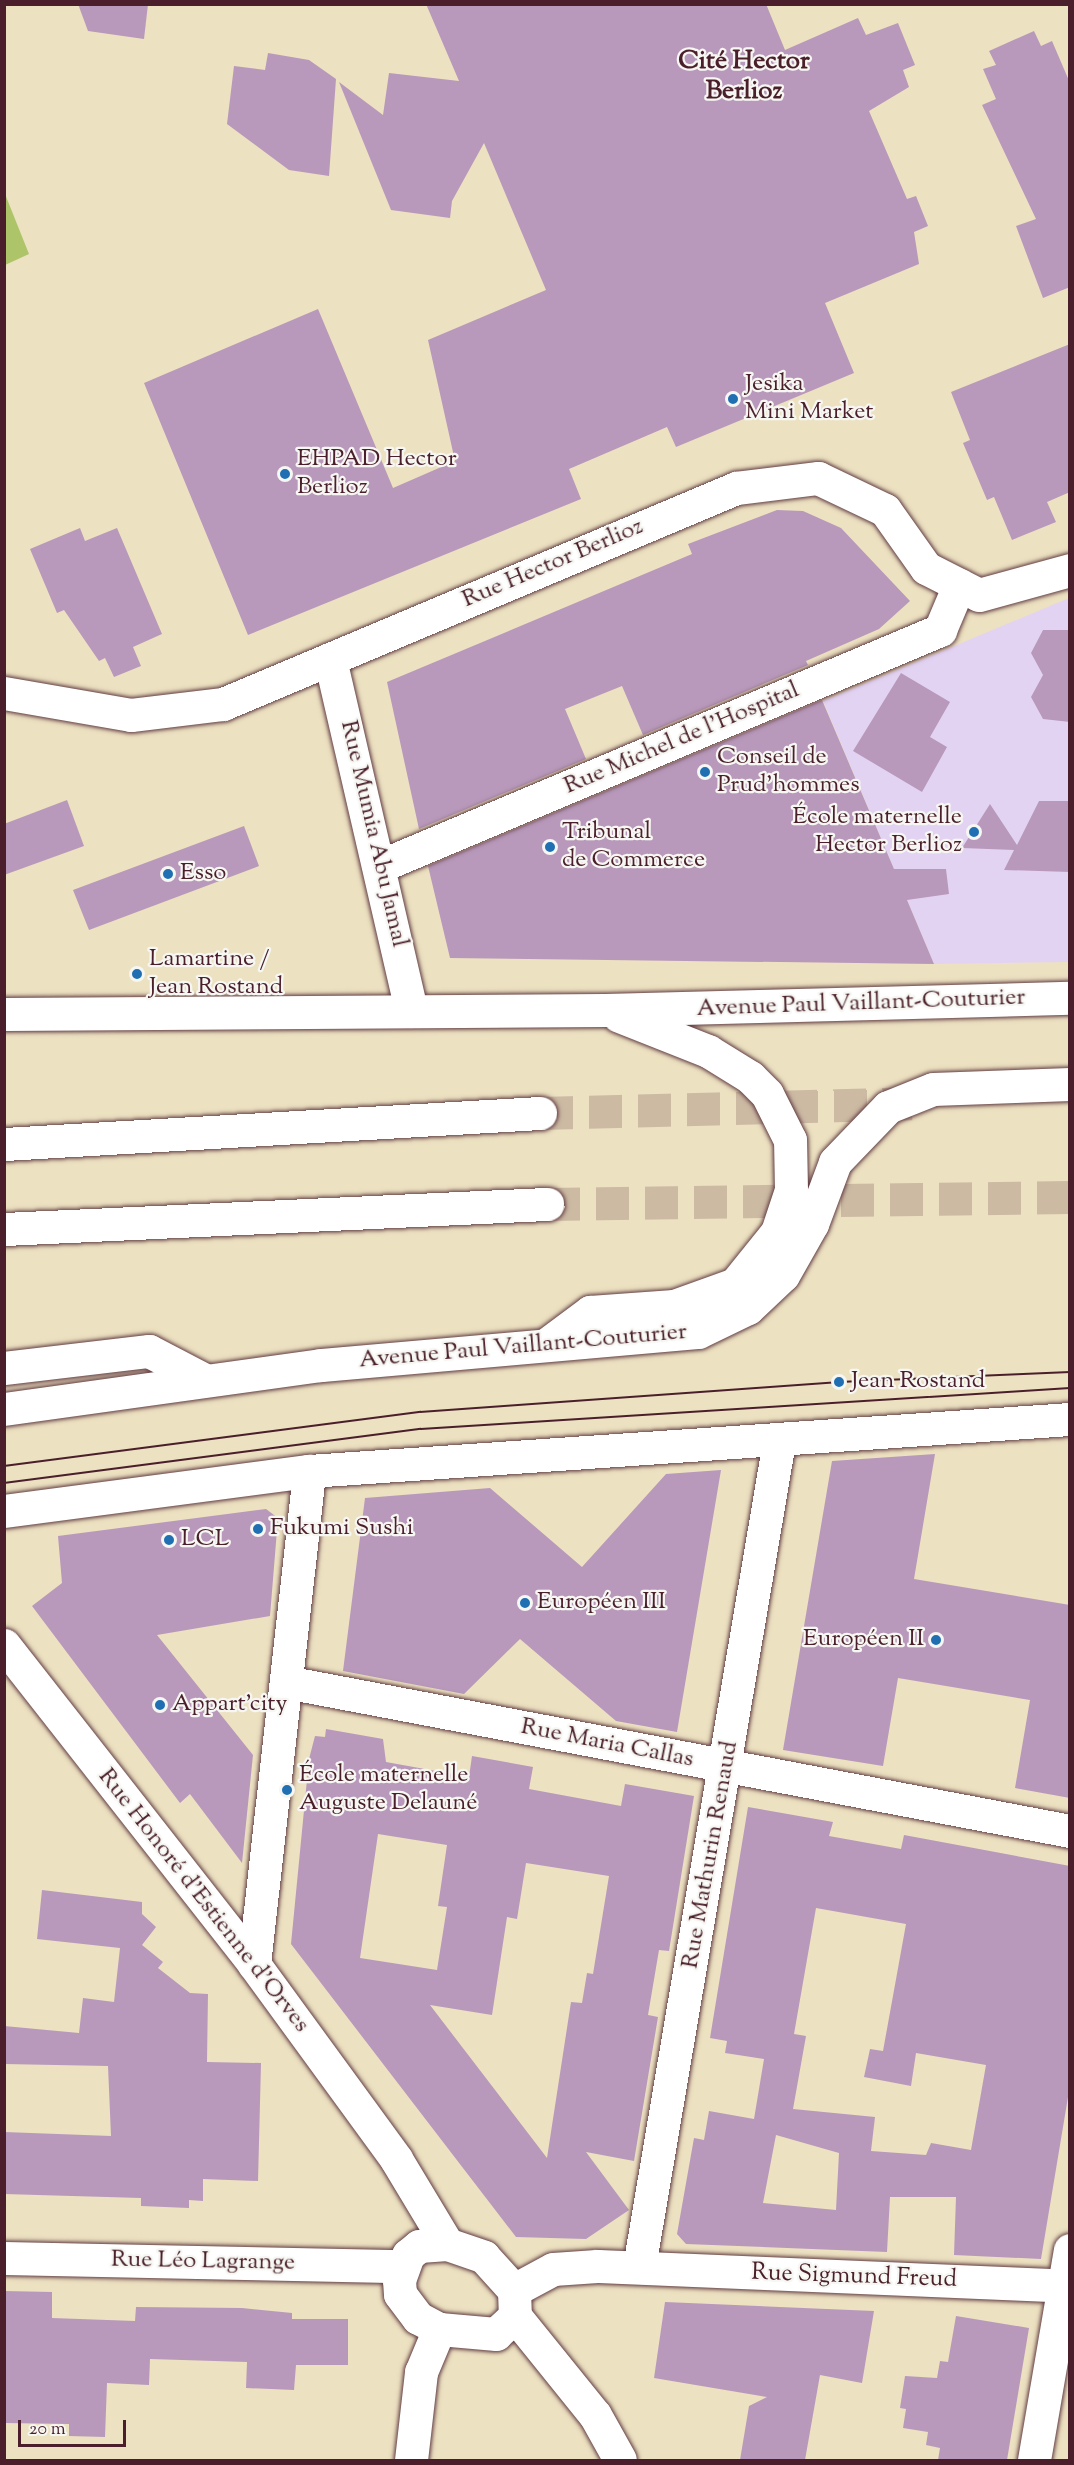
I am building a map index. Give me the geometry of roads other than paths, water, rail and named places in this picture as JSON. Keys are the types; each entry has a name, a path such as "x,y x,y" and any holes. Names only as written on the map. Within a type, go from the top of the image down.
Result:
{"main road":[{"name":"Rue Hector Berlioz","path":"4,693 142,713 223,704 736,488 818,478 885,510 926,568 979,595 1070,570"},
{"name":"Rue Michel de l'Hospital","path":"380,866 940,630 959,585"},
{"name":"Rue Mumia Abu Jamal","path":"330,658 380,866 411,1011"},
{"name":"Avenue Paul Vaillant-Couturier","path":"4,1014 605,1010 1070,998"},
{"path":"547,1344 590,1312 675,1306 735,1284 777,1232 791,1190 790,1140 767,1094 750,1077 708,1051 605,1010"},
{"name":"Avenue Paul Vaillant-Couturier","path":"4,1409 203,1379 547,1344 698,1332 748,1308 783,1275 802,1244 844,1147 888,1107 933,1089 1070,1084"},
{"path":"4,1144 540,1113"},
{"path":"4,1229 548,1204"},
{"path":"4,1368 149,1351 203,1379"},
{"path":"4,1511 309,1471 779,1442 1070,1419"},
{"name":"Rue Mathurin Renaud","path":"639,2267 726,1767 779,1442"},
{"path":"254,1964 309,1471"},
{"name":"Rue Honoré d'Estienne d'Orves","path":"4,1645 254,1964 396,2159 423,2252"},
{"name":"Rue Maria Callas","path":"286,1682 1070,1831"},
{"path":"1034,2460 1066,2286 1070,2250"},
{"path":"423,2252 400,2294 408,2308 439,2329 508,2313 595,2415 620,2460"},
{"name":"Rue Léo Lagrange","path":"4,2258 423,2252 484,2257 508,2313"},
{"name":"Rue Sigmund Freud","path":"508,2313 553,2269 639,2267 1066,2286"},
{"path":"411,2460 421,2372 439,2329"}],"tunnel":[{"path":"540,1113 912,1103"},
{"path":"547,1204 1070,1197"}],"tram line":[{"path":"4,1466 421,1412 839,1382 1070,1372"},
{"path":"4,1483 421,1429 1070,1388"}],"place":[{"name":"Jesika Mini Market","path":"733,399"},
{"name":"EHPAD Hector Berlioz","path":"285,474"},
{"name":"Conseil de Prud'hommes","path":"705,772"},
{"name":"École maternelle Hector Berlioz","path":"974,832"},
{"name":"Tribunal de Commerce","path":"550,847"},
{"name":"Esso","path":"168,874"},
{"name":"Lamartine / Jean Rostand","path":"137,974"},
{"name":"Jean Rostand","path":"839,1382"},
{"name":"Fukumi Sushi","path":"258,1529"},
{"name":"LCL","path":"169,1540"},
{"name":"Européen III","path":"525,1603"},
{"name":"Européen II","path":"936,1640"},
{"name":"Appart'city","path":"160,1705"},
{"name":"École maternelle Auguste Delauné","path":"287,1790"}],"district":[{"name":"Cité Hector Berlioz","path":"744,76"}]}
